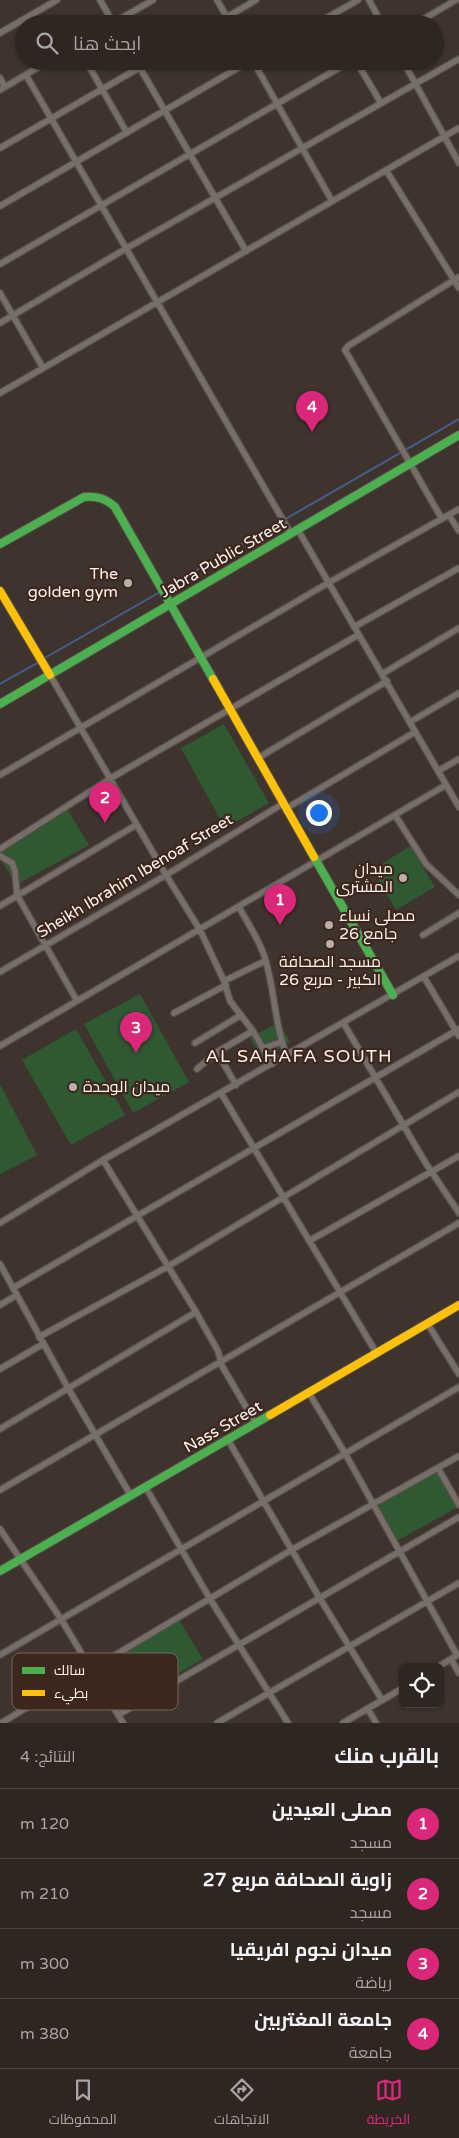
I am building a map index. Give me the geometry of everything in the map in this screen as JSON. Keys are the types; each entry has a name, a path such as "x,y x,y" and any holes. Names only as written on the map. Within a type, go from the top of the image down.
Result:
{"street":[{"path":"31,15 57,0"},
{"path":"100,0 108,15"},
{"path":"216,0 225,15"},
{"path":"230,15 256,0"},
{"path":"332,15 358,0"},
{"path":"369,0 377,15"},
{"path":"430,15 456,0"},
{"path":"126,15 150,1"},
{"path":"0,31 15,23"},
{"path":"444,67 459,59"},
{"path":"0,78 2,89 34,70"},
{"path":"91,70 127,133"},
{"path":"0,148 136,70"},
{"path":"141,70 246,251"},
{"path":"0,206 236,70"},
{"path":"257,70 332,201"},
{"path":"0,264 336,70"},
{"path":"361,70 381,103"},
{"path":"408,70 443,137 459,163"},
{"path":"0,323 127,248 439,70"},
{"path":"26,75 158,302 382,674 459,808"},
{"path":"0,393 459,128"},
{"path":"386,170 456,278 459,288"},
{"path":"442,519 345,350 348,346 456,278"},
{"path":"0,293 43,368"},
{"name":"Jabra Public Street","path":"0,704 459,435"},
{"path":"0,544 84,497 96,495 107,499 115,507 393,995"},
{"path":"0,775 328,583 459,509"},
{"path":"449,515 459,531"},
{"path":"354,627 459,568"},
{"path":"0,591 111,778 136,825 200,930 225,983 230,1001 253,1031 272,1064"},
{"path":"382,674 459,628"},
{"path":"0,848 111,778 358,635"},
{"path":"258,758 386,681"},
{"path":"410,722 459,693"},
{"name":"Sheikh Ibrahim Ibenoaf Street","path":"0,972 285,805 415,732"},
{"path":"438,771 459,759"},
{"path":"0,1046 446,785"},
{"path":"395,815 426,864 459,895"},
{"path":"0,906 136,825"},
{"path":"0,856 12,863 16,871 17,895 77,1001"},
{"path":"239,907 259,944 265,961 281,1042 287,1056"},
{"path":"422,935 459,913"},
{"path":"0,1223 103,1160 344,1024 459,956"},
{"path":"174,1013 265,961"},
{"path":"13,1288 374,1077 458,1032 424,977"},
{"path":"195,1043 241,1015"},
{"path":"344,1024 403,1125 459,1213"},
{"path":"197,1069 217,1052 253,1031"},
{"path":"264,1048 281,1042"},
{"path":"217,1052 236,1085"},
{"path":"40,1337 167,1267 459,1092"},
{"path":"221,1093 338,1292 377,1354"},
{"path":"309,1241 459,1156"},
{"path":"103,1160 135,1216 196,1312 256,1424"},
{"path":"0,1490 459,1223"},
{"path":"0,1264 43,1344 131,1496"},
{"path":"0,1306 17,1295"},
{"name":"Nass Street","path":"0,1571 459,1305"},
{"path":"0,1429 196,1312"},
{"path":"427,1323 459,1374"},
{"path":"0,1369 43,1344"},
{"path":"0,1655 263,1500 346,1455 459,1387"},
{"path":"309,1393 346,1455 456,1656 459,1673"},
{"path":"228,1440 293,1549 319,1597 382,1700"},
{"path":"118,1653 293,1549 459,1456"},
{"path":"438,1468 459,1505"},
{"path":"146,1488 210,1598 288,1723"},
{"path":"178,1680 459,1517"},
{"path":"0,1529 61,1619 80,1653"},
{"path":"217,1723 459,1583"},
{"path":"444,1663 456,1656"},
{"path":"343,1723 399,1690"},
{"path":"368,1709 376,1723"},
{"path":"1,1723 23,1710"},
{"path":"115,1710 123,1723"},
{"path":"118,1715 126,1710"}],"green space":[{"path":"224,724 269,803 225,828 181,748"},
{"path":"68,810 89,845 16,885 0,858 0,850"},
{"name":"ميدان المشترى","path":"410,846 435,887 396,910 372,870"},
{"path":"140,994 189,1082 133,1113 84,1024"},
{"path":"279,1022 290,1042 261,1058 250,1038"},
{"name":"ميدان الوحدة","path":"76,1029 125,1115 71,1145 22,1060"},
{"path":"0,1087 37,1155 0,1174"},
{"path":"435,1467 458,1507 395,1542 372,1503"},
{"path":"179,1620 203,1659 178,1674 178,1653 123,1653"}],"waterway":[{"path":"164,589 459,419"},
{"path":"43,659 160,592"},
{"path":"0,684 39,662"}],"traffic: fast":[{"path":"0,704 459,435"},
{"path":"0,544 84,497 97,497 108,502 115,507 213,679"},
{"path":"314,857 393,995"},
{"path":"0,1571 270,1415"}],"traffic: slow":[{"path":"0,591 50,675"},
{"path":"213,679 314,857"},
{"path":"270,1415 459,1305"}],"place":[{"name":"جامعة المغتربين","path":"312,432"},
{"name":"The golden gym","path":"128,583"},
{"name":"زاوية الصحافة مربع 27","path":"105,823"},
{"name":"ميدان المشترى","path":"403,878"},
{"name":"مصلى العيدين","path":"280,925"},
{"name":"مصلى نساء جامع 26","path":"329,925"},
{"name":"مسجد الصحافة الكبير - مربع 26","path":"330,944"},
{"name":"ميدان نجوم افريقيا","path":"136,1053"},
{"name":"ميدان الوحدة","path":"73,1087"}],"district":[{"name":"AL SAHAFA SOUTH","path":"299,1056"}]}
